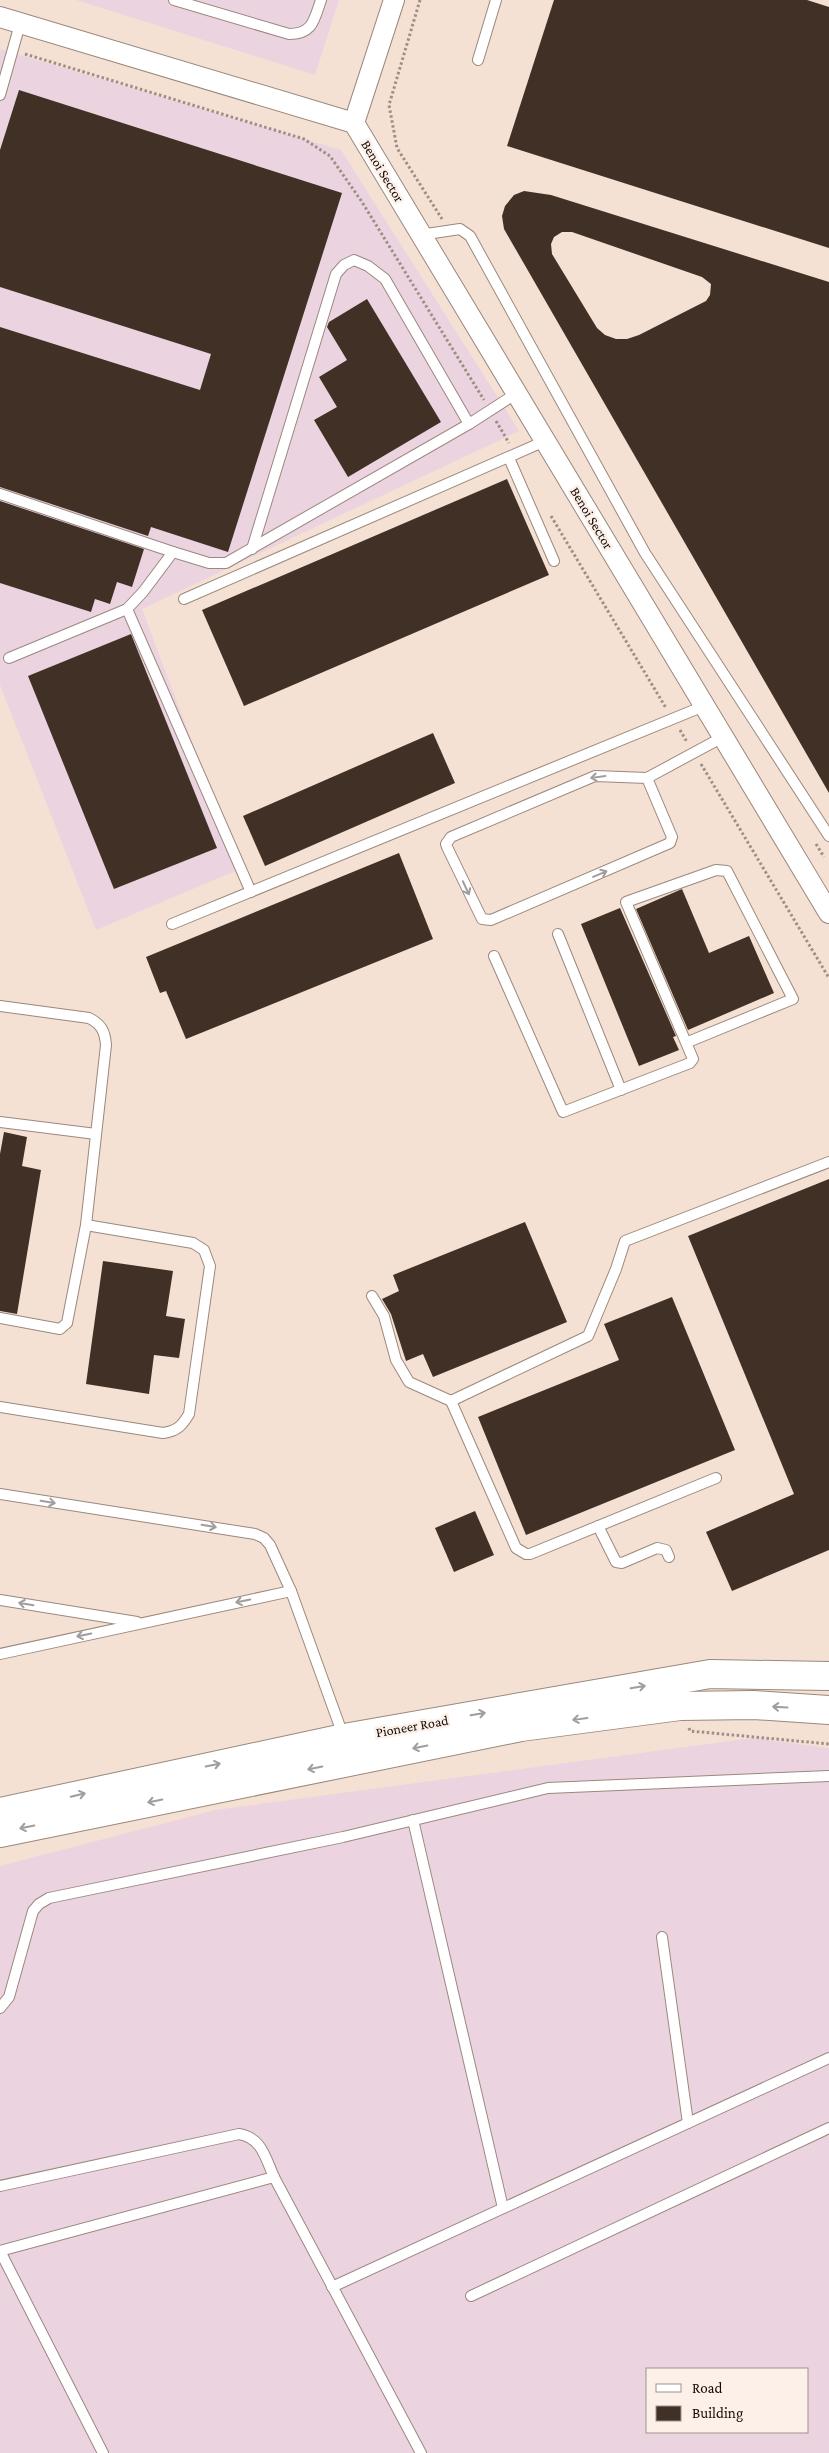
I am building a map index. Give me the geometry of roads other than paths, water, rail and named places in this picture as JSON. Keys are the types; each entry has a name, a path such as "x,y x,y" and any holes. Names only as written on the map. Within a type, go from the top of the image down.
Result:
{"main road":[{"name":"Pioneer Road","path":"0,1812 353,1748 710,1674 829,1676"},
{"name":"Pioneer Road","path":"0,1833 353,1748 680,1706 754,1705 829,1710"}],"street":[{"path":"0,17 354,123 394,0"},
{"name":"Benoi Sector","path":"354,123 829,912"}],"lane":[{"path":"174,0 289,34 302,34 310,28 320,0"},
{"path":"478,60 496,0"},
{"path":"0,95 20,24"},
{"path":"420,235 460,229 470,236 645,553 829,836"},
{"path":"252,549 336,274 344,265 354,260 368,266 385,279 469,424"},
{"path":"0,494 173,552 210,563 226,563 469,424 517,393"},
{"path":"184,599 545,441"},
{"path":"512,456 554,562"},
{"path":"8,658 127,609 143,592 173,552"},
{"path":"127,609 251,892"},
{"path":"172,924 704,706"},
{"path":"647,778 672,837 670,843 491,920 482,919 447,847 446,844 451,837 595,776 647,778 724,737"},
{"path":"494,956 563,1112 621,1090 690,1063 694,1057 626,902 721,869 731,876 793,998 688,1042"},
{"path":"558,934 621,1090"},
{"path":"0,1006 89,1018 103,1029 106,1045 86,1225 69,1317 65,1327 60,1329 0,1318"},
{"path":"0,1122 96,1134"},
{"path":"451,1401 588,1336 616,1270 625,1240 829,1162"},
{"path":"0,1407 163,1433 173,1432 182,1425 189,1414 210,1266 204,1250 193,1243 86,1225"},
{"path":"372,1296 384,1316 396,1360 409,1382 451,1401 519,1551 530,1554 716,1478"},
{"path":"0,1494 255,1534 264,1538 270,1545 291,1591 353,1748"},
{"path":"598,1526 614,1560 619,1563 657,1548 666,1550 668,1557"},
{"path":"0,1654 291,1591"},
{"path":"0,1600 143,1622"},
{"path":"0,2008 9,1997 33,1911 39,1904 49,1898 413,1820 548,1788 829,1776"},
{"path":"413,1820 502,2208"},
{"path":"662,1937 688,2123"},
{"path":"332,2287 829,2058"},
{"path":"471,2296 829,2128"},
{"path":"0,2186 239,2134 255,2139 260,2144 274,2177 420,2453"},
{"path":"103,2453 0,2251 274,2177"}]}
